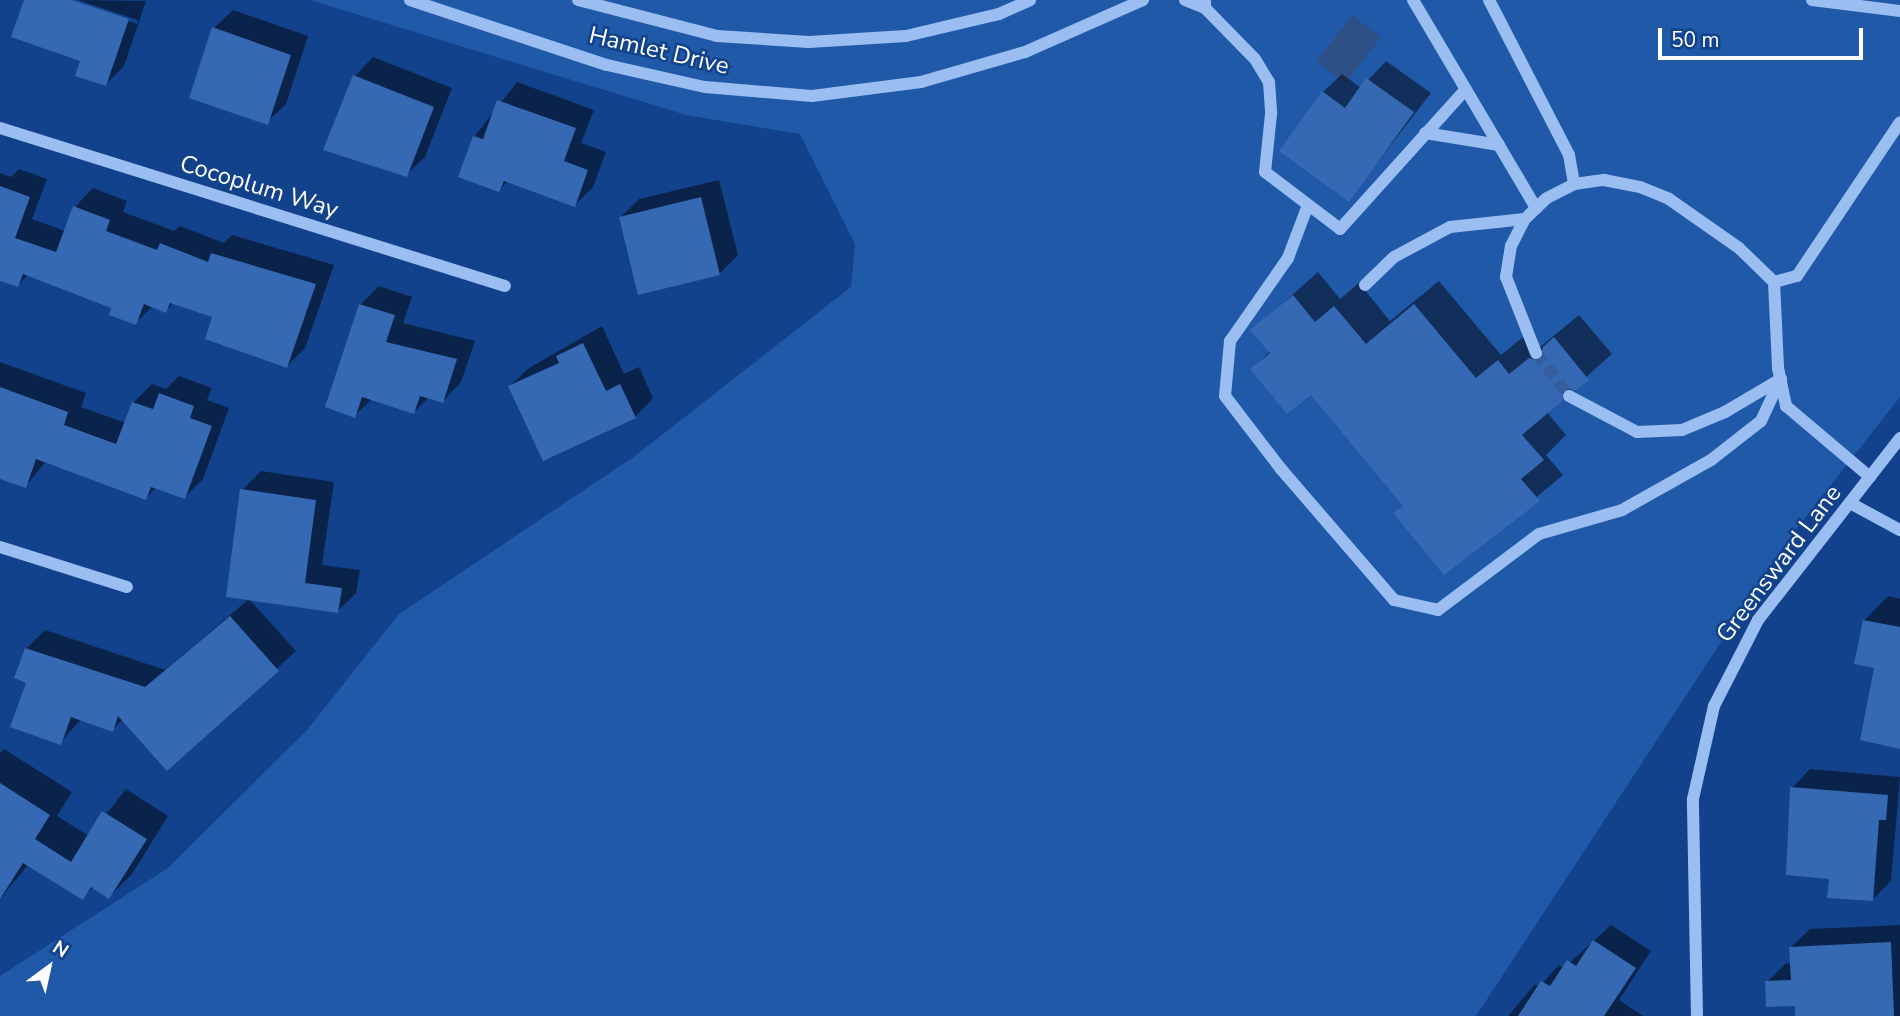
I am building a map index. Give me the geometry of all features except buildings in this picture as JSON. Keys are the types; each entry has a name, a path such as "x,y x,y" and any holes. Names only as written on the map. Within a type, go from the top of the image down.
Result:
{"street":[{"name":"Hamlet Drive","path":"410,0 620,68 705,87 812,96 921,82 1025,52 1143,0"},
{"name":"Hamlet Drive","path":"578,0 717,36 809,42 906,36 999,14 1030,0"},
{"path":"1185,0 1205,4 1255,59 1269,82 1272,114 1265,172 1340,229 1466,89"},
{"path":"1413,0 1536,208"},
{"path":"1489,0 1569,155 1574,184"},
{"path":"1812,0 1900,11"},
{"path":"1774,282 1797,276 1900,122"},
{"name":"Cocoplum Way","path":"0,128 505,286"},
{"path":"1425,133 1499,145"},
{"path":"1536,353 1506,277 1511,246 1525,219 1536,208 1574,184 1605,180 1635,185 1669,199 1739,248 1774,282 1781,379 1786,406 1870,477"},
{"path":"1308,205 1288,258 1230,341 1225,396 1280,469 1394,600 1438,610 1539,534 1622,510 1711,460 1761,421 1781,379"},
{"path":"1366,285 1394,257 1450,228 1525,219"},
{"path":"1569,396 1637,432 1682,430 1725,412 1781,379"},
{"name":"Greensward Lane","path":"1697,1016 1693,799 1714,706 1733,661 1758,620 1900,438"},
{"path":"1850,503 1900,530"},
{"path":"0,547 127,587"}],"shaded area":[{"path":"310,0 1900,0 1900,397 1790,537 1476,1016 0,1016 0,976 168,868 307,730 399,614 635,456 851,287 855,244 800,134 686,115"},
{"path":"1353,15 1381,37 1345,84 1316,61"}],"tunnel":[{"path":"1536,353 1569,396"}]}
